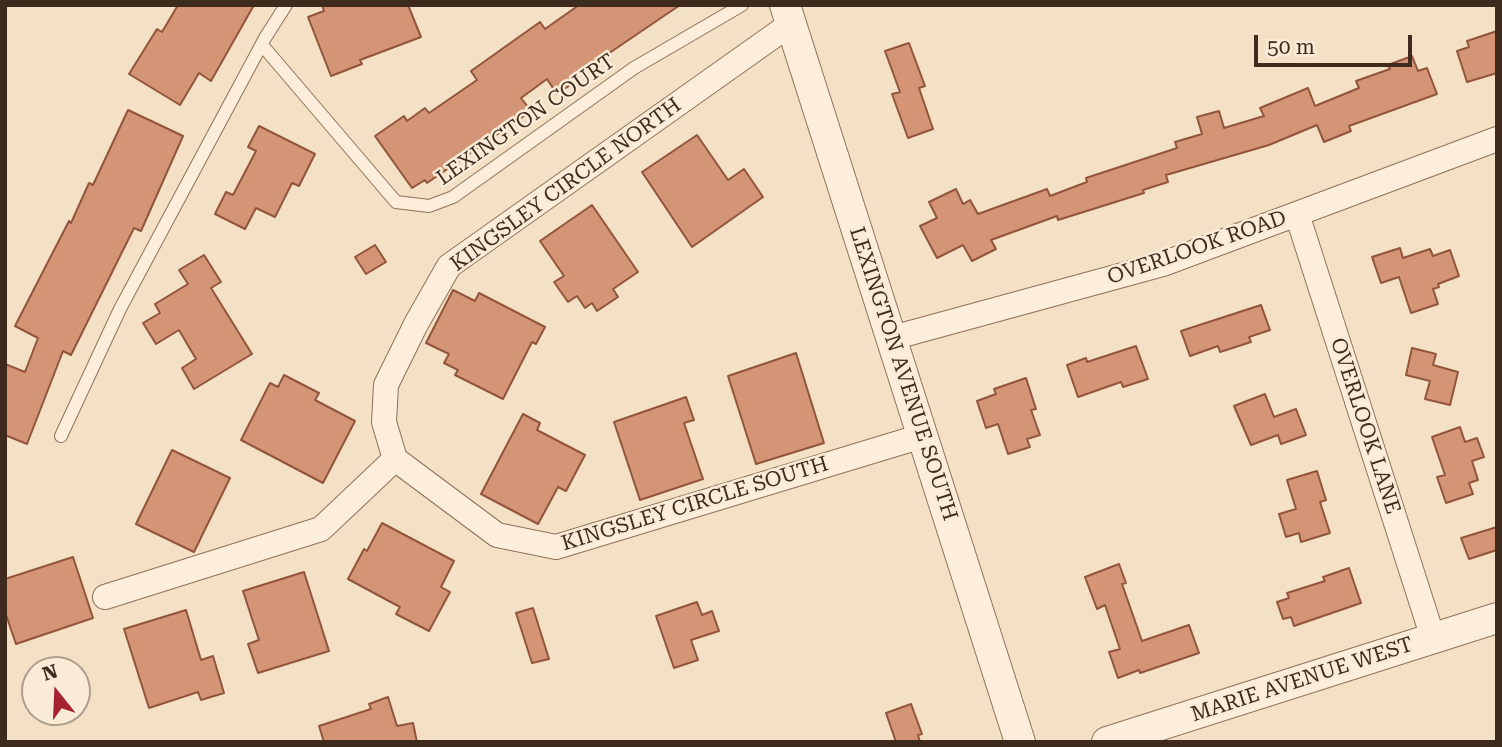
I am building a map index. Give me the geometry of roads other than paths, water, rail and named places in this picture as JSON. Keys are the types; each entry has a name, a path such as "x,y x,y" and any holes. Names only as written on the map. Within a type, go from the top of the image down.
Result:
{"street":[{"name":"LEXINGTON AVENUE SOUTH","path":"788,14 1020,742"},
{"name":"KINGSLEY CIRCLE NORTH","path":"395,459 384,422 386,385 416,324 449,267 788,14"},
{"name":"OVERLOOK ROAD","path":"892,338 1163,264 1497,139"},
{"name":"OVERLOOK LANE","path":"1297,214 1433,638"},
{"name":"KINGSLEY CIRCLE SOUTH","path":"395,459 497,535 556,547 922,436"},
{"path":"105,597 321,529 395,459"},
{"name":"MARIE AVENUE WEST","path":"1107,742 1497,618"}],"lane":[{"path":"61,436 120,309 286,5"},
{"name":"LEXINGTON COURT","path":"262,46 396,202 429,206 453,197 634,68 743,5"}]}
